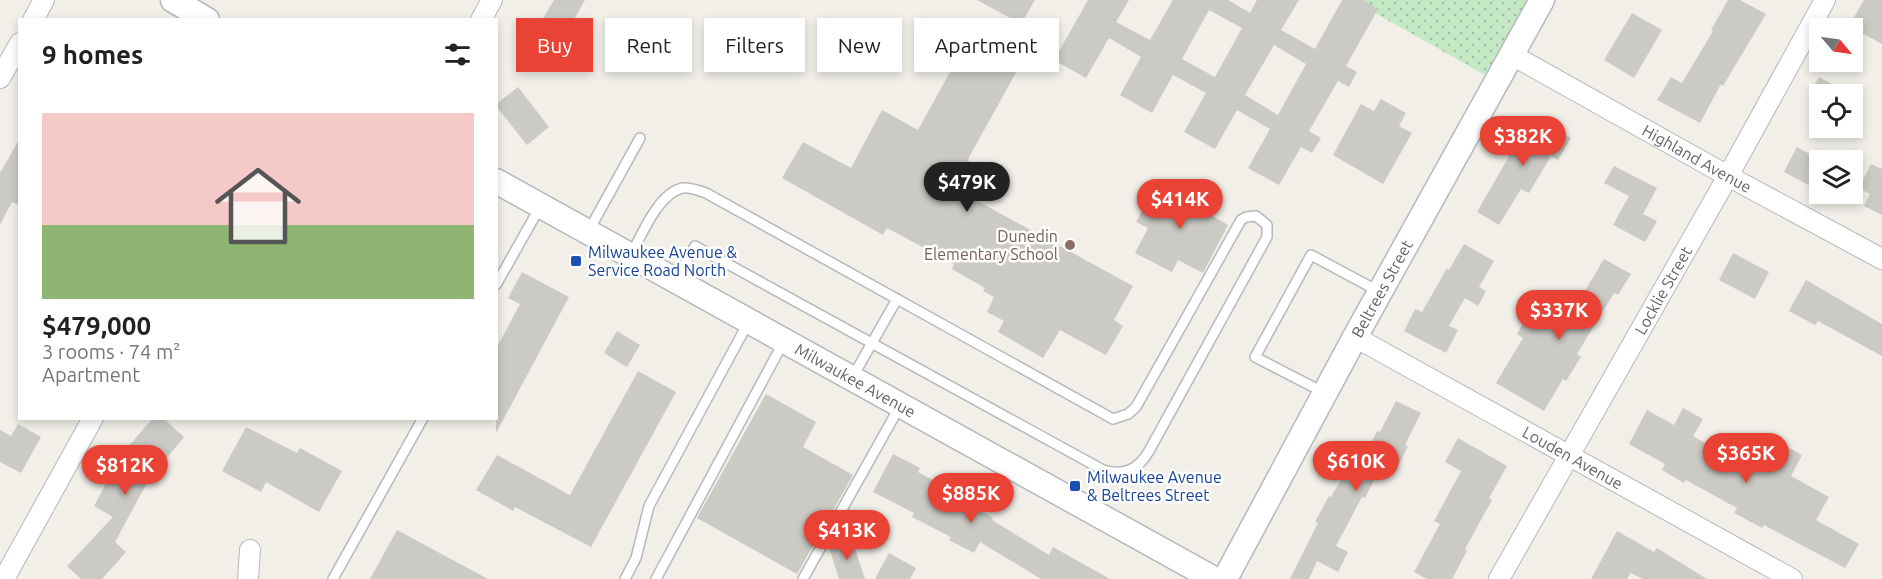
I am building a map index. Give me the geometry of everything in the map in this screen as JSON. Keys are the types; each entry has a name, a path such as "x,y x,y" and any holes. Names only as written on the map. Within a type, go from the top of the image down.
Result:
{"street":[{"path":"34,18 44,0"},
{"path":"173,0 204,18"},
{"path":"482,18 492,0"},
{"name":"Beltrees Street","path":"1225,579 1324,393 1542,0"},
{"name":"Locklie Street","path":"1499,579 1728,176 1825,0"},
{"path":"0,78 18,46"},
{"name":"Highland Avenue","path":"1512,55 1882,259"},
{"name":"Milwaukee Avenue","path":"498,182 1214,579"},
{"name":"Louden Avenue","path":"1355,337 1792,579"},
{"path":"4,579 92,420"},
{"path":"248,579 250,550"}],"lane":[{"path":"588,232 640,138"},
{"path":"631,255 663,199 682,188 706,193 1113,419 1128,414 1136,407 1241,220 1256,216 1267,225 1267,237 1143,462 1123,473 1103,470 695,246 675,280"},
{"path":"498,281 541,205"},
{"path":"1324,393 1256,357 1311,255 1380,292"},
{"path":"852,378 897,299"},
{"path":"625,579 636,558 649,506 749,321"},
{"path":"656,579 785,341"},
{"path":"803,579 900,405"},
{"path":"333,579 422,420"}],"green space":[{"path":"1352,0 1529,0 1485,75"}],"building":[{"path":"554,0 585,0 575,18 543,18"},
{"path":"977,0 1035,0 1024,18 1010,18"},
{"path":"1088,0 1129,0 1116,22 1150,40 1173,0 1228,0 1250,13 1257,0 1299,0 1281,30 1315,49 1342,0 1363,0 1378,9 1346,66 1357,72 1349,87 1338,81 1309,131 1321,138 1312,153 1301,147 1279,185 1248,168 1270,129 1237,110 1215,149 1184,132 1206,93 1173,75 1152,113 1120,95 1141,57 1109,38 1086,78 1059,63 1059,51","holes":["1209,10 1242,28 1215,77 1182,59","1274,45 1306,64 1278,115 1245,95"]},
{"path":"1728,0 1740,0 1766,14 1723,86 1721,84 1700,123 1657,100 1671,77 1682,83 1713,31 1711,30"},
{"path":"1864,0 1882,0 1882,44 1863,34 1863,18 1854,18"},
{"path":"1632,13 1662,30 1634,78 1604,60"},
{"path":"950,72 1016,72 968,159 977,189 972,198 1133,286 1114,320 1123,326 1106,355 1060,330 1043,358 998,332 1004,321 987,312 994,297 983,291 985,288 952,269 954,264 887,228 883,235 782,178 803,142 851,168 882,110 918,130"},
{"path":"1819,77 1832,84 1815,84"},
{"path":"518,87 549,127 527,145 498,109 498,102"},
{"path":"1381,99 1406,113 1399,126 1412,133 1383,184 1333,155 1361,104 1374,111"},
{"path":"1532,116 1571,138 1558,160 1551,156 1529,193 1521,189 1499,225 1477,212"},
{"path":"18,142 18,205 12,202 0,225 0,173"},
{"path":"1797,147 1809,154 1809,185 1784,172"},
{"path":"1871,164 1882,169 1882,215 1864,206 1870,194 1863,190 1863,180"},
{"path":"1614,166 1657,188 1643,214 1657,221 1645,242 1613,225 1629,196 1604,183"},
{"path":"1174,180 1210,200 1204,211 1228,225 1203,273 1178,260 1172,272 1135,253 1148,228 1136,222 1149,198 1161,204"},
{"path":"1464,244 1494,261 1479,287 1486,291 1478,306 1465,298 1449,326 1458,330 1446,353 1404,331 1415,309 1422,312 1447,268 1449,270"},
{"path":"1733,253 1769,272 1755,299 1719,280"},
{"path":"1604,259 1631,274 1618,295 1614,293 1577,354 1581,357 1566,381 1563,379 1544,411 1496,383 1523,338 1517,334 1527,316 1553,330 1573,296 1580,299"},
{"path":"522,272 569,297 496,433 498,345 520,304 508,298"},
{"path":"1806,280 1882,324 1882,356 1818,321 1815,325 1789,311"},
{"path":"617,331 640,345 627,367 604,353"},
{"path":"638,371 676,392 591,547 515,507 513,511 476,490 497,455 570,495"},
{"path":"766,394 816,422 803,447 853,475 797,574 697,518"},
{"path":"1396,401 1421,413 1395,472 1382,465 1336,546 1348,552 1338,572 1317,561 1309,579 1290,579 1329,496 1331,497 1349,465 1358,470 1377,431 1380,432"},
{"path":"1683,408 1703,419 1693,436 1757,473 1775,440 1802,455 1791,476 1829,497 1816,520 1859,544 1845,568 1764,525 1762,528 1734,513 1737,508 1686,480 1684,483 1662,470 1665,464 1629,444 1647,410 1674,425"},
{"path":"151,420 165,420 184,437 149,479 115,542 126,552 102,579 81,579 67,566 113,517 94,506 121,455"},
{"path":"18,424 41,437 21,473 0,462 0,430 11,436"},
{"path":"246,427 297,453 300,448 342,471 319,512 266,482 261,492 222,471"},
{"path":"1458,438 1507,466 1489,498 1492,500 1465,549 1467,551 1452,579 1427,579 1414,572 1440,524 1434,521 1461,471 1445,462"},
{"path":"893,454 920,468 918,472 949,489 947,493 993,518 992,520 1049,555 1053,547 1110,579 1041,579 980,542 974,553 949,540 951,537 912,517 914,513 873,492"},
{"path":"397,530 488,579 370,579"},
{"path":"1617,531 1654,552 1657,548 1707,579 1643,579 1631,573 1627,579 1591,579"},
{"path":"852,539 865,579 839,579 829,547"},
{"path":"889,553 916,568 910,579 875,579"}],"place":[{"name":"Dunedin Elementary School","path":"1070,245"},
{"name":"Milwaukee Avenue & Service Road North","path":"576,261"},
{"name":"Milwaukee Avenue & Beltrees Street","path":"1075,486"}]}
